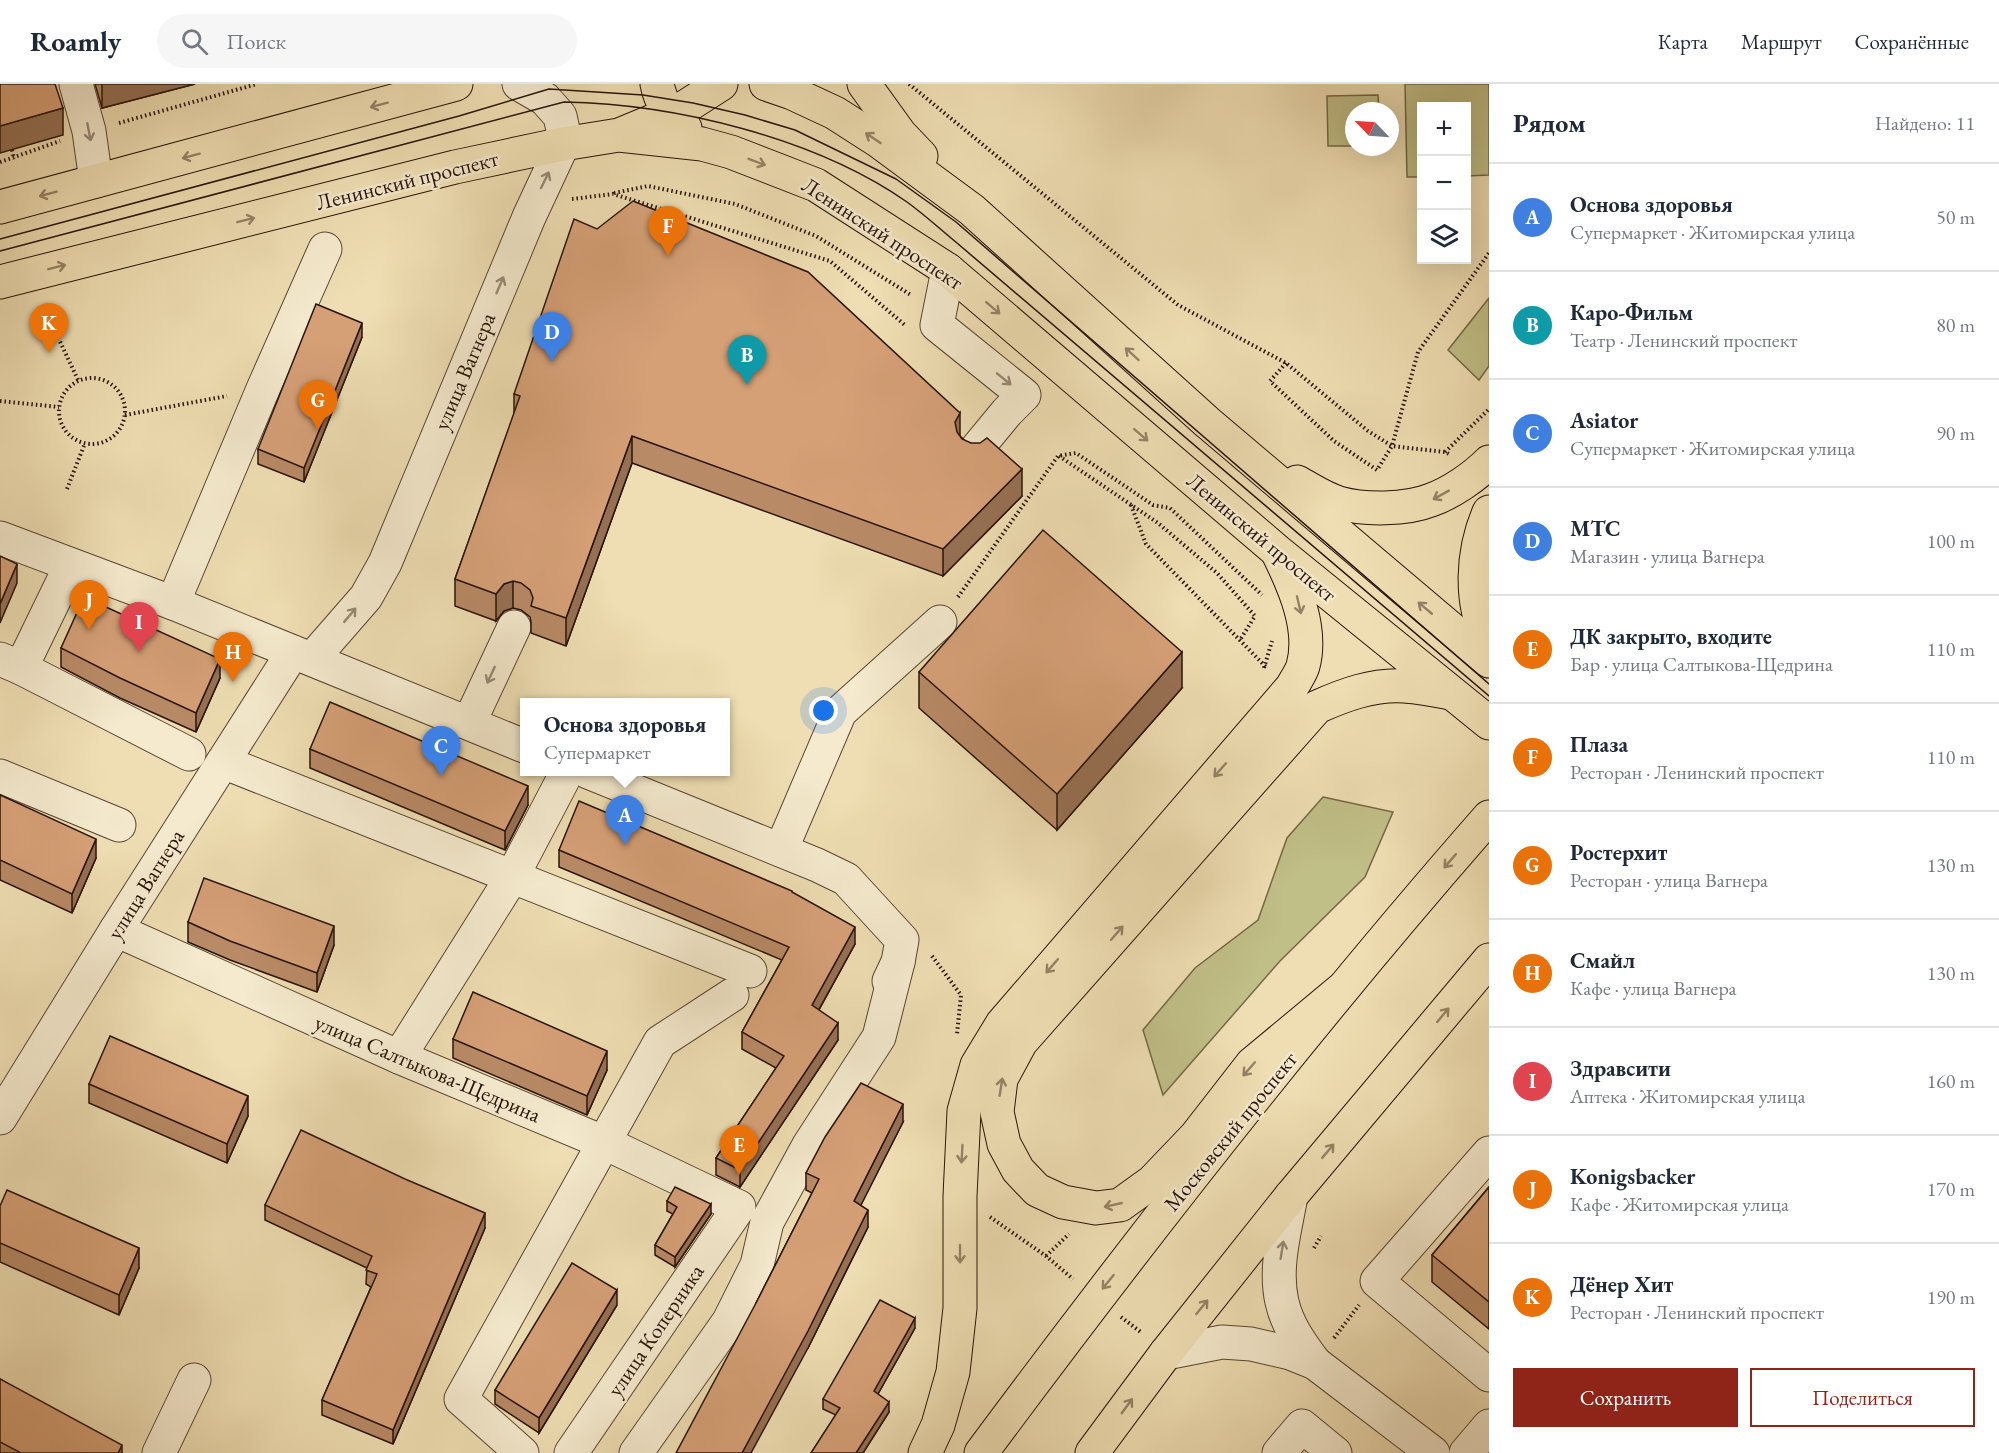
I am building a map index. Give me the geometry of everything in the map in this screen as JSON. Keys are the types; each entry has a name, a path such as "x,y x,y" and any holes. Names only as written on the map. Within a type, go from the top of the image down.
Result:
{"main road":[{"path":"0,207 456,84"},
{"path":"657,84 660,98 671,114 702,144"},
{"path":"619,135 693,103 721,84"},
{"path":"766,84 835,113 877,140 972,210"},
{"path":"864,84 900,134 972,210 1250,458 1489,661"},
{"name":"Ленинский проспект","path":"0,282 455,167 563,144 619,135 702,144 731,152 816,185 948,270 1277,551 1484,718"},
{"path":"1250,458 1338,503 1365,507 1395,507 1431,501 1476,476 1489,462"},
{"path":"1489,512 1481,530 1476,595 1478,614 1489,641"},
{"path":"925,1453 938,1425 953,1372 960,1308 960,1196 964,1111 977,1065 1002,1024 1292,687 1303,666 1305,633 1296,592 1277,551"},
{"path":"1341,990 1252,1064 1196,1136 1152,1182 1120,1205 1096,1208 1063,1202 1037,1190 1018,1170 1004,1144 997,1112 1001,1078 1021,1042 1317,707 1369,688 1402,685 1451,693"},
{"name":"Московский проспект","path":"981,1453 1096,1298 1341,990 1489,817"},
{"path":"1092,1453 1166,1353 1291,1196 1489,960"}],"street":[{"path":"76,84 89,131 96,181"},
{"path":"519,84 545,99 560,116 563,144"},
{"name":"улица Вагнера","path":"0,1118 223,762 303,656 366,597 385,563 541,190 563,144"},
{"path":"173,603 325,249"},
{"path":"948,270 937,325 1024,395 974,452"},
{"path":"0,538 173,603 520,744"},
{"path":"71,565 11,663 189,754"},
{"path":"781,850 840,712 940,622"},
{"path":"469,723 514,627"},
{"path":"223,762 512,877 741,983 660,1042 461,1399 522,1453"},
{"path":"0,776 119,825"},
{"path":"399,1057 512,877 564,776"},
{"path":"600,776 846,879 902,940 879,1037 808,1145 767,1222 757,1265 729,1321 636,1453"},
{"name":"улица Салтыкова-Щедрина","path":"116,930 399,1057 605,1143 739,1208"},
{"path":"870,1017 898,962"},
{"path":"1489,1153 1377,1281 1489,1375"},
{"path":"1291,1196 1281,1260 1280,1290 1282,1304 1296,1338 1315,1363 1433,1453"},
{"name":"улица Коперника","path":"571,1453 739,1208"},
{"path":"1166,1353 1222,1342 1241,1343 1290,1353 1315,1363"},
{"path":"159,1453 194,1380"},
{"path":"1279,1453 1302,1426 1335,1453"},
{"path":"1466,1453 1489,1426"}],"path":[{"path":"0,162 89,131 256,84"},
{"path":"909,84 1178,305 1286,363 1368,431 1392,446 1445,452 1489,409"},
{"path":"12,150 14,159"},
{"path":"541,190 567,199 613,194 648,186 735,204 816,236 915,297"},
{"path":"613,194 830,261 913,332"},
{"path":"1286,363 1270,381 1334,441 1377,470 1392,446 1418,352 1489,253"},
{"path":"43,305 78,380"},
{"path":"98,378 115,387 124,404 125,415 122,425 115,434 96,444 85,443 68,434 62,426 58,407 62,396 78,380 98,378"},
{"path":"125,415 263,389"},
{"path":"0,402 58,407"},
{"path":"67,489 85,443"},
{"path":"940,622 1058,456 1076,453 1153,505 1170,508 1268,602"},
{"path":"1058,456 1158,523 1217,573 1255,616 1240,640 1146,543 1131,505"},
{"path":"1266,666 1273,639"},
{"path":"957,1035 961,995"},
{"path":"960,1196 1046,1256 1166,1353"},
{"path":"1315,1363 1377,1281"}],"shaded area":[{"path":"1405,84 1489,84 1489,175 1471,176 1471,102 1417,102 1417,177 1407,177"},
{"path":"1378,95 1378,102 1345,102 1345,146 1328,146 1327,96"},
{"path":"1489,298 1489,366 1479,380 1448,350"},
{"path":"1323,797 1393,812 1365,877 1280,961 1163,1095 1143,1030 1195,968 1258,920 1287,838"}],"building":[{"path":"0,84 55,84 63,108 0,126"},
{"path":"633,201 808,272 960,413 955,422 957,432 962,439 971,443 980,443 987,438 1022,469 943,549 632,436 566,618 531,606 533,598 530,590 521,583 513,581 504,584 496,594 455,579 520,396 514,394 574,219 597,229"},
{"path":"316,304 362,323 304,468 258,449"},
{"path":"1043,530 1182,652 1057,794 919,672"},
{"path":"0,556 17,564 0,604"},
{"path":"84,597 220,659 196,713 61,648"},
{"path":"330,702 528,786 505,831 310,749"},
{"path":"0,795 96,839 72,894 0,860"},
{"path":"579,801 792,891 855,927 812,1005 838,1023 740,1170 716,1158 784,1056 742,1032 789,947 559,850"},
{"path":"204,878 334,926 317,973 230,941 188,922"},
{"path":"473,992 607,1051 587,1096 453,1039"},
{"path":"110,1036 248,1096 227,1144 89,1084"},
{"path":"861,1083 903,1104 854,1201 868,1210 808,1331 742,1453 676,1453 819,1179 806,1173 825,1137"},
{"path":"301,1130 405,1179 485,1213 393,1430 322,1400 377,1274 366,1270 372,1256 265,1205"},
{"path":"675,1187 711,1204 675,1257 655,1245 677,1207 667,1201"},
{"path":"1489,1187 1489,1302 1432,1255"},
{"path":"7,1190 139,1248 119,1295 0,1243 0,1206"},
{"path":"572,1263 617,1290 539,1418 495,1390"},
{"path":"880,1300 915,1318 874,1391 889,1402 856,1453 811,1453 840,1408 823,1399"},
{"path":"0,1379 122,1445 118,1453 21,1453 0,1442"}],"tram line":[{"path":"0,239 459,116 549,89 643,95 745,115 795,130 896,179 956,222 1489,684"},
{"path":"0,251 564,102 652,109 743,129 788,143 830,160 870,179 914,207 1489,696"}],"place":[{"name":"Плаза","path":"668,256"},
{"name":"Дёнер Хит","path":"49,353"},
{"name":"МТС","path":"552,362"},
{"name":"Каро-Фильм","path":"747,385"},
{"name":"Ростерхит","path":"318,430"},
{"name":"Konigsbacker","path":"89,630"},
{"name":"Здравсити","path":"139,652"},
{"name":"Смайл","path":"233,682"},
{"name":"Asiator","path":"441,776"},
{"name":"Основа здоровья","path":"625,845"},
{"name":"ДК закрыто, входите","path":"739,1175"}]}
